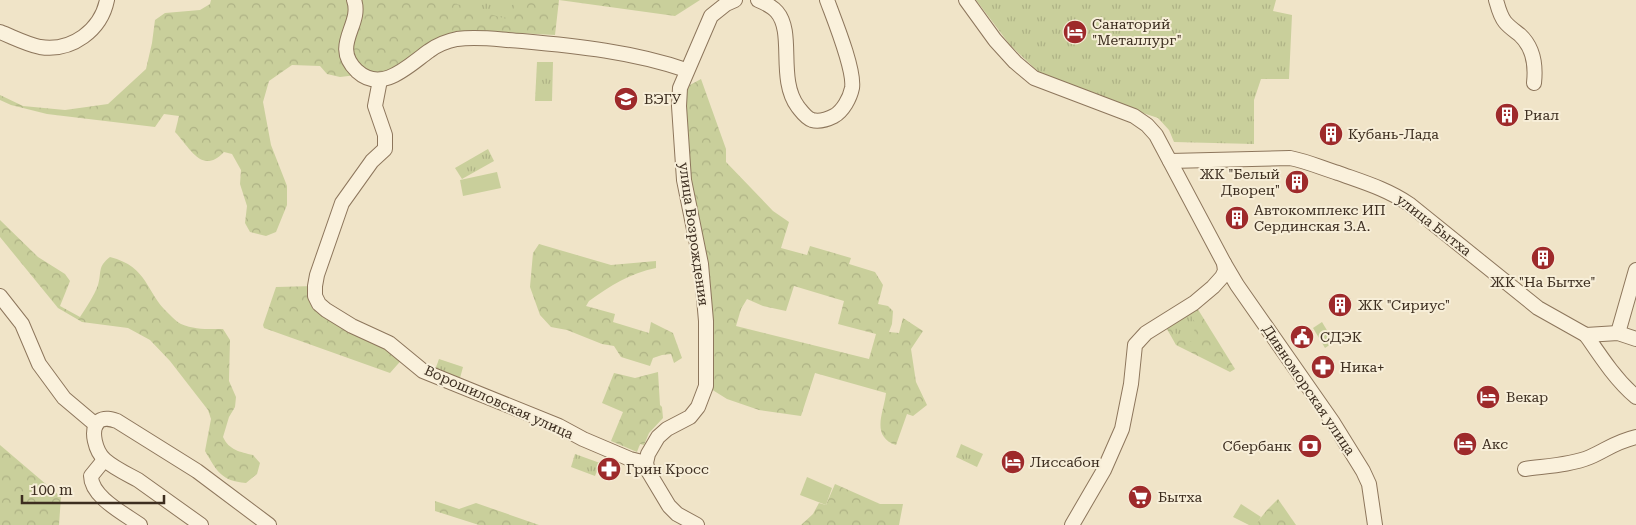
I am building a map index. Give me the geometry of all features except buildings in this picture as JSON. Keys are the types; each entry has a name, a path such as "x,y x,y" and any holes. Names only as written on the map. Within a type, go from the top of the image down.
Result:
{"street":[{"path":"0,32 41,47 59,47 78,41 92,30 104,12 107,0"},
{"path":"354,0 356,7 355,16 346,43 346,54 350,63 357,71 371,80 380,80 404,71 440,44 456,39 476,37 547,43 636,56 686,70"},
{"name":"улица Возрождения","path":"646,463 648,454 658,437 667,429 690,417 698,407 706,386 706,321 701,264 684,180 679,106 680,88 686,70 711,16 726,4 735,0"},
{"path":"758,0 769,5 778,13 783,23 786,74 789,89 796,104 812,120 823,120 839,113 848,99 852,87 852,74 827,0"},
{"path":"966,0 995,40 1015,62 1034,78 1134,116 1147,125 1156,135 1224,263 1225,271 1213,287 1194,303 1146,333 1135,345 1122,429 1104,470 1072,525"},
{"path":"1496,0 1506,23 1529,46 1534,64 1534,83"},
{"name":"Ворошиловская улица","path":"380,80 375,106 384,134 385,149 372,161 342,203 317,275 315,296 319,304 352,326 389,343 423,371 559,426 582,439 630,460 646,463"},
{"name":"улица Бытха","path":"1170,161 1290,158 1303,160 1376,185 1409,204 1538,308 1586,335"},
{"name":"Дивноморская улица","path":"1224,263 1237,285 1332,421 1363,471 1369,484 1375,525"},
{"path":"1618,333 1636,270"},
{"path":"0,296 22,324 39,364 64,398 96,425"},
{"path":"1586,335 1618,333 1636,339"},
{"path":"1586,335 1605,363 1636,398"},
{"path":"201,525 137,480 104,460 95,439 96,425 106,418 118,421 197,471 269,525"},
{"path":"1525,468 1588,458 1615,443 1636,437"},
{"path":"104,460 91,476 92,486 99,495 140,525"},
{"path":"646,463 648,471 669,506 677,514 697,525"}],"green space":[{"path":"211,0 559,0 555,35 476,31 397,74 340,77 327,74 320,66 292,65 269,81 263,102 271,145 287,186 287,205 276,232 266,236 250,232 245,223 247,206 240,184 241,170 232,154 224,152 209,161 197,157 175,132 179,116 164,114 155,127 47,114 11,105 0,100 0,95 23,106 65,110 108,104 146,69 155,20 165,13 200,10 210,4"},
{"path":"443,0 516,0 510,20"},
{"path":"559,0 700,0 675,16"},
{"path":"976,0 1276,0 1273,11 1292,15 1289,79 1261,79 1254,100 1254,144 1174,142 1169,130 1158,118 1092,96 1044,77 1010,45"},
{"path":"537,62 553,62 552,101 535,101"},
{"path":"701,79 726,149 726,162 773,211 789,222 781,248 807,255 810,246 851,258 849,264 875,272 883,285 878,304 888,306 893,311 889,332 899,333 903,318 923,331 911,349 916,382 927,405 913,416 907,414 896,445 883,436 881,430 881,415 886,393 815,373 801,416 759,410 727,399 711,389 714,369 708,268 691,179 685,95 690,85","holes":["794,286 844,301 838,324 876,334 869,359 736,326 741,309 747,299 763,306 786,311"]},
{"path":"488,149 494,161 462,179 455,168"},
{"path":"497,172 501,188 463,196 460,180"},
{"path":"0,220 38,257 65,274 70,281 60,306 80,317 96,289 103,264 110,257 123,261 132,267 145,281 161,306 180,323 197,328 223,329 230,340 229,381 236,397 235,407 229,417 223,437 232,448 253,455 260,463 257,474 246,483 231,480 221,474 205,451 211,419 208,410 170,361 150,340 128,328 82,322 58,308 0,237"},
{"path":"539,244 611,265 656,261 656,268 638,273 621,281 589,301 586,306 615,314 613,322 649,333 651,322 673,333 682,358 674,363 671,354 662,355 653,358 650,366 621,357 614,346 602,344 567,330 551,327 540,315 530,287 533,253"},
{"path":"315,286 315,296 405,356 390,373 264,328 263,325 276,287"},
{"path":"1194,303 1235,369 1230,372 1176,345 1163,322"},
{"path":"1190,314 1196,324 1191,342 1180,340 1170,325"},
{"path":"1322,322 1334,342 1325,348 1313,328"},
{"path":"439,359 463,367 460,378 435,370"},
{"path":"658,372 660,405 663,418 649,433 644,445 640,444 637,452 611,441 623,412 602,403 614,373 635,378"},
{"path":"961,444 983,454 977,467 956,457"},
{"path":"0,445 61,497 59,525 0,525"},
{"path":"575,454 600,463 595,476 571,467"},
{"path":"807,477 832,488 826,505 800,495"},
{"path":"835,484 880,504 903,504 899,525 801,525 813,514 819,503 826,505"},
{"path":"1278,499 1296,525 1255,525 1267,510"},
{"path":"435,501 459,509 476,503 539,525 479,525 435,511"},
{"path":"1241,504 1261,517 1256,525 1249,525 1233,517"}],"place":[{"name":"Санаторий \"Металлург\"","path":"1075,32"},
{"name":"ВЭГУ","path":"626,99"},
{"name":"Риал","path":"1507,115"},
{"name":"Кубань-Лада","path":"1331,134"},
{"name":"ЖК \"Белый Дворец\"","path":"1297,182"},
{"name":"Автокомплекс ИП Сердинская З.А.","path":"1237,218"},
{"name":"ЖК \"На Бытхе\"","path":"1543,258"},
{"name":"ЖК \"Сириус\"","path":"1340,305"},
{"name":"СДЭК","path":"1302,337"},
{"name":"Ника+","path":"1323,367"},
{"name":"Векар","path":"1488,397"},
{"name":"Акс","path":"1465,444"},
{"name":"Сбербанк","path":"1310,446"},
{"name":"Лиссабон","path":"1013,462"},
{"name":"Грин Кросс","path":"609,469"},
{"name":"Бытха","path":"1140,497"}]}
